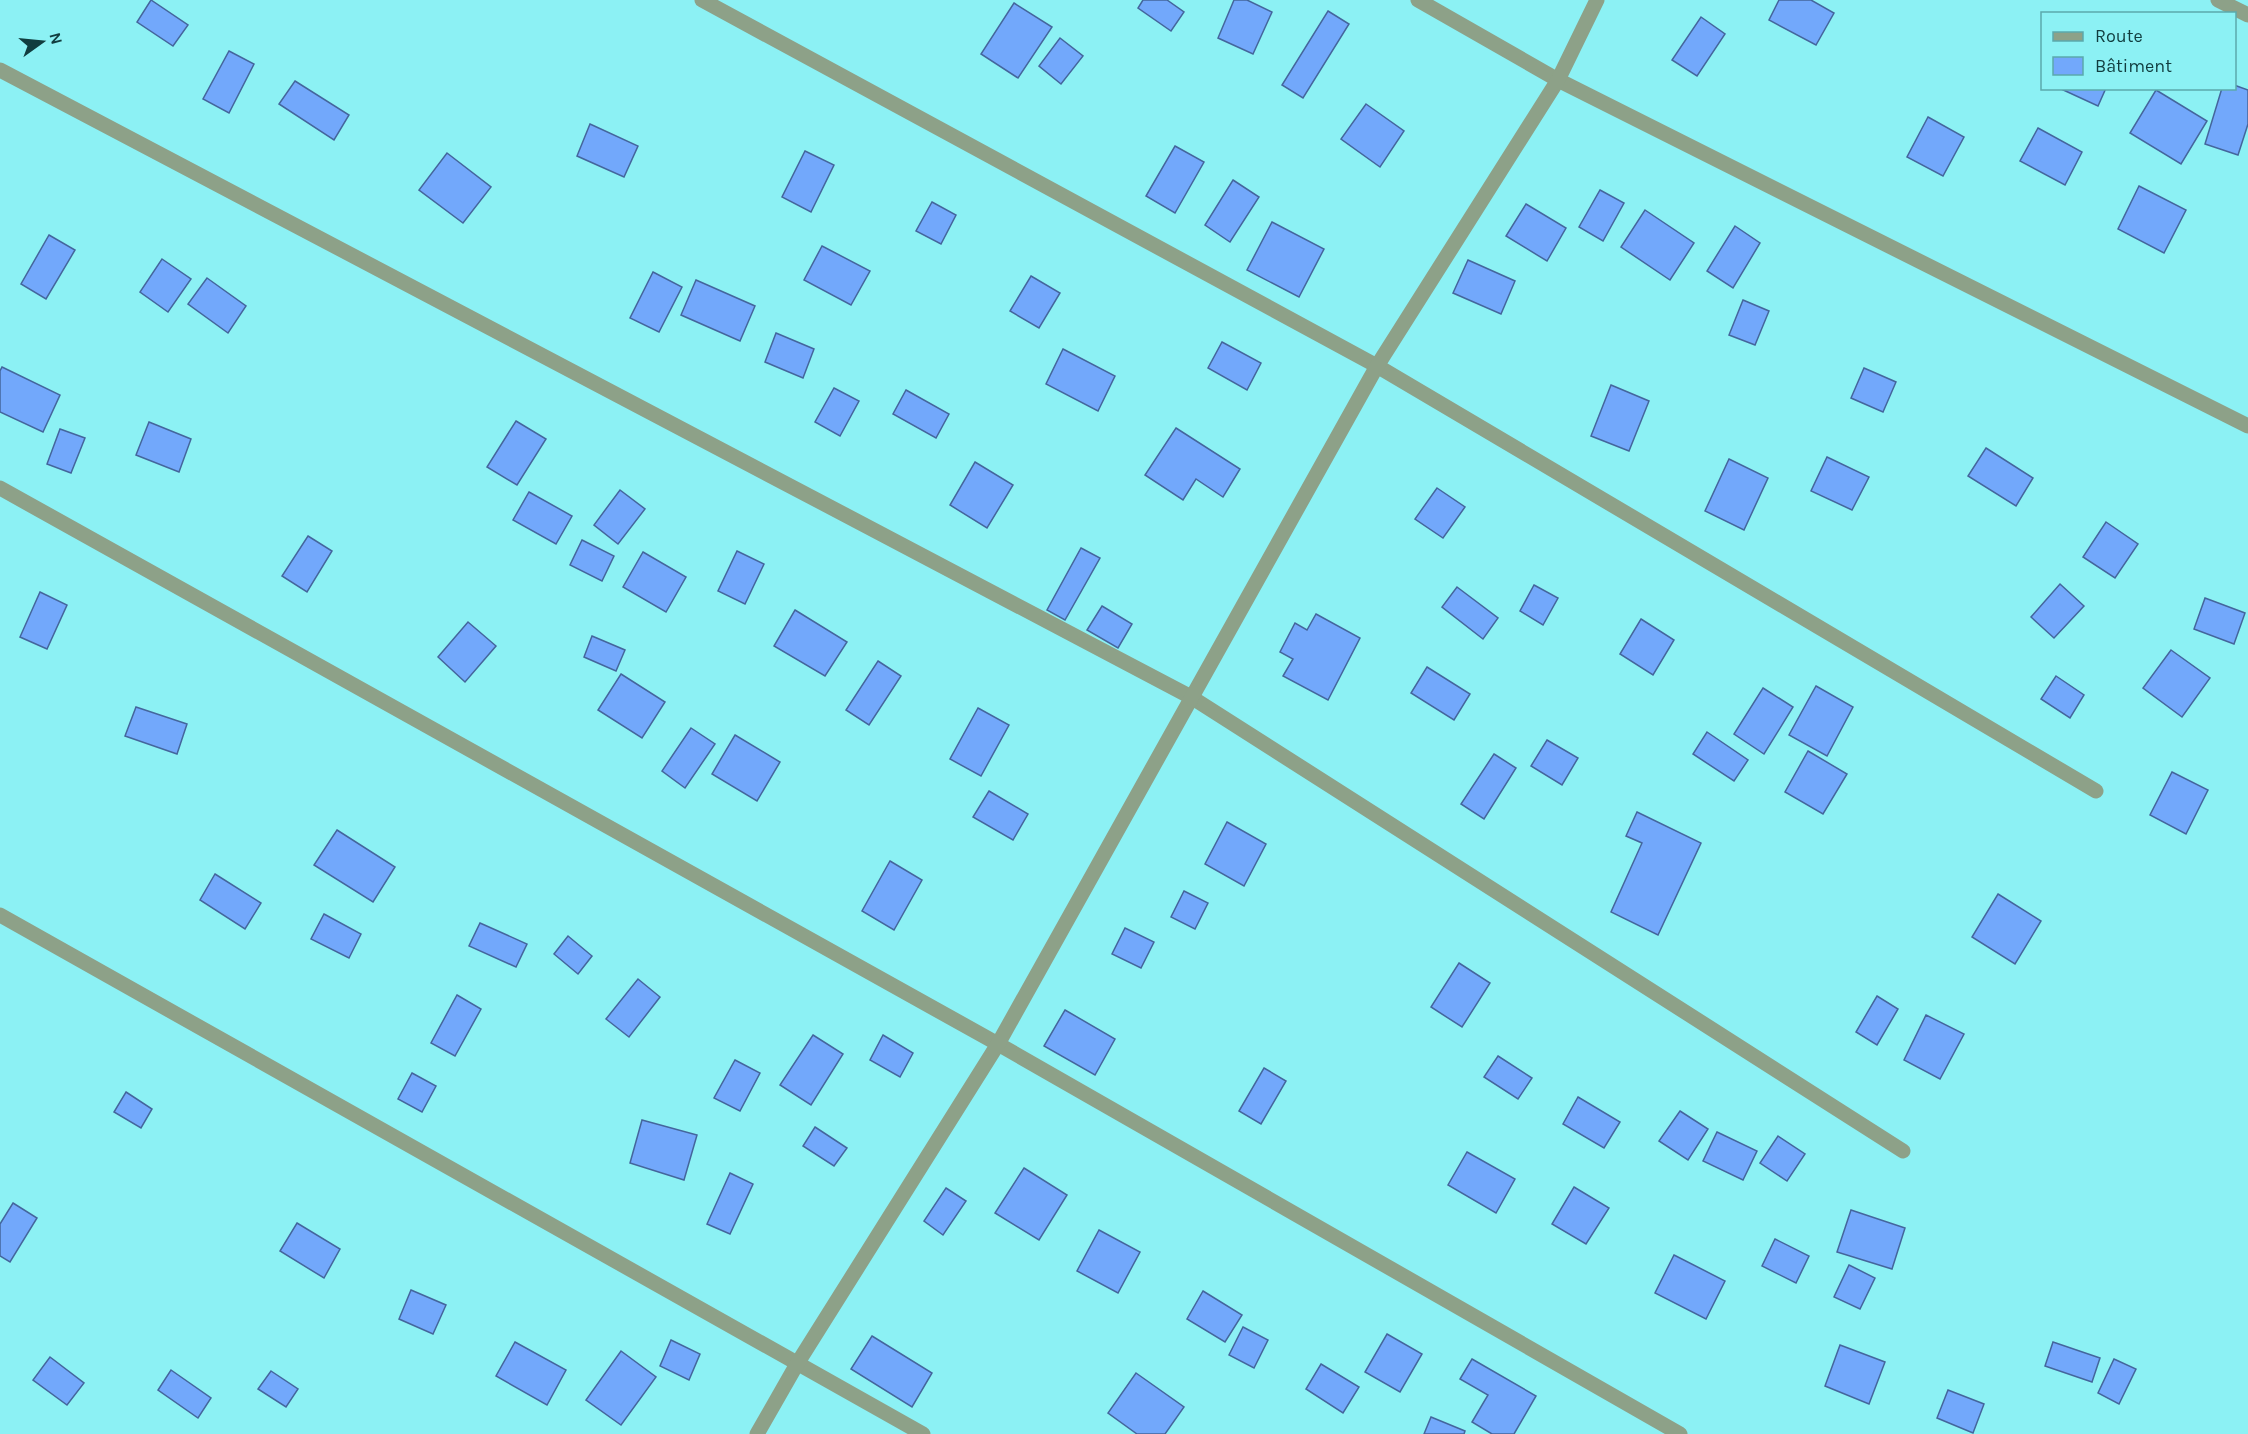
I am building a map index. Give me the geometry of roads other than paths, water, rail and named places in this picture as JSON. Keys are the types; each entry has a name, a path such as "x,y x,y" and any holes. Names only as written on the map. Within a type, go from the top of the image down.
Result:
{"street":[{"path":"702,0 1377,366 2096,791"},
{"path":"1418,0 1558,80 2248,426"},
{"path":"757,1434 796,1364 998,1044 1377,366 1558,80 1597,0"},
{"path":"2218,0 2248,15"},
{"path":"0,70 1191,698 1903,1151"},
{"path":"0,488 998,1044 1680,1434"},
{"path":"0,915 923,1434"}]}
